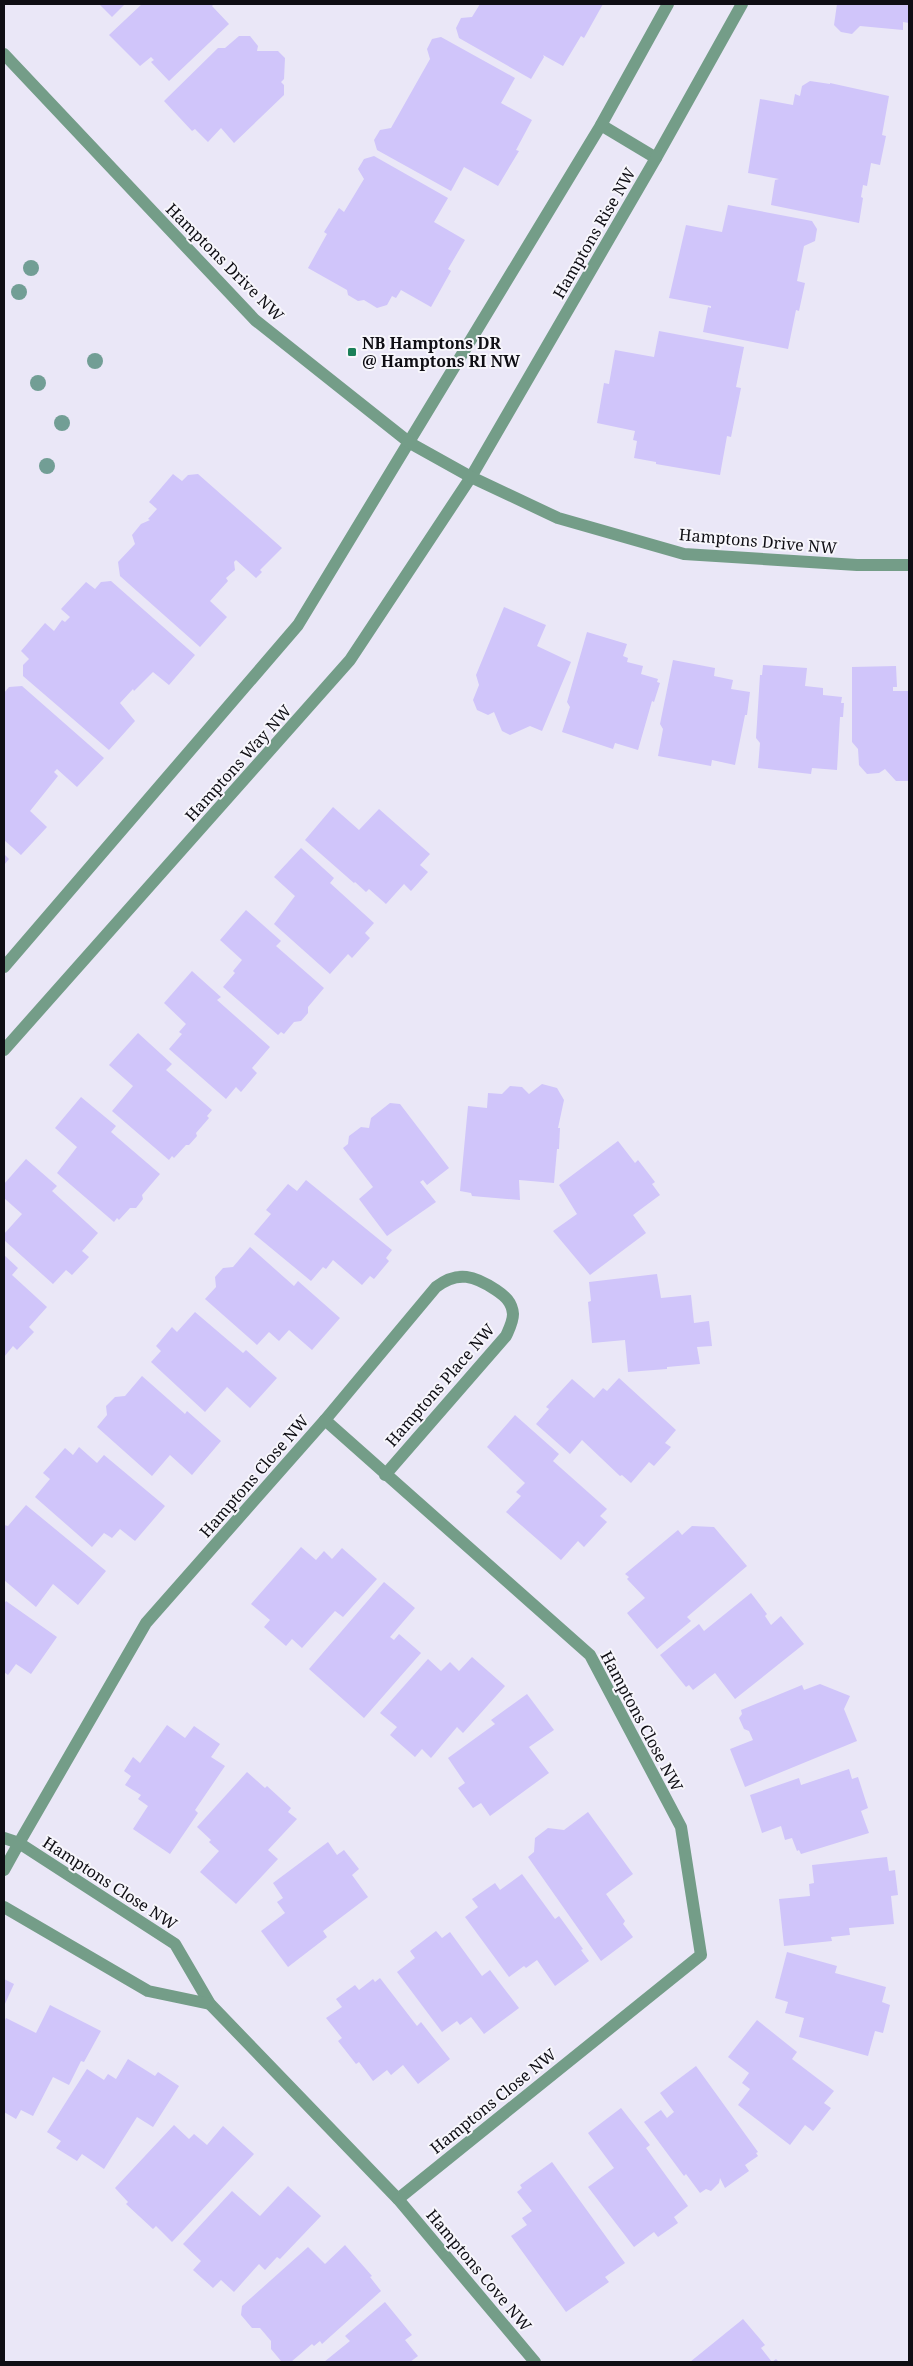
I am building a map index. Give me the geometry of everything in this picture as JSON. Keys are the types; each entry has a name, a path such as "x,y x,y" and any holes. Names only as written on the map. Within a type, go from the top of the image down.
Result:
{"street":[{"path":"4,967 298,625 601,125 668,4"},
{"name":"Hamptons Rise NW","path":"471,477 656,158 742,4"},
{"name":"Hamptons Drive NW","path":"4,54 255,320 410,443 471,477 558,518 684,554 857,565 909,565"},
{"path":"601,125 656,158"},
{"name":"Hamptons Way NW","path":"4,1050 350,660 471,477"},
{"name":"Hamptons Place NW","path":"325,1420 436,1287 445,1280 454,1277 479,1278 507,1298 513,1314 512,1325 506,1336 385,1474"},
{"name":"Hamptons Close NW","path":"4,1838 19,1843 175,1944 210,2004 398,2199 701,1955 681,1827 590,1655 325,1420 146,1622 19,1843 4,1870"},
{"path":"4,1907 148,1990 210,2004"},
{"name":"Hamptons Cove NW","path":"398,2199 535,2362"}],"building":[{"path":"99,4 125,4 112,17"},
{"path":"142,4 214,4 212,6 229,24 169,81 151,62 154,60 151,57 140,66 109,35"},
{"path":"480,4 603,4 584,38 581,36 563,66 543,55 544,57 531,79 459,38 456,28 461,18 472,17"},
{"path":"837,4 909,4 909,23 903,22 903,30 860,26 852,34 841,32 834,25"},
{"path":"239,36 250,36 258,46 257,51 278,51 285,58 284,79 281,82 284,85 284,95 234,143 221,128 208,142 195,129 192,131 164,101 218,48 225,48"},
{"path":"441,37 515,78 501,103 532,120 516,150 519,151 498,186 464,167 451,191 377,150 374,140 380,130 391,128 430,59 427,49 432,39"},
{"path":"810,81 830,83 889,96 882,135 886,136 880,165 871,163 867,186 863,185 859,223 771,205 775,180 779,179 748,173 760,99 793,105 795,94 800,96 802,86"},
{"path":"374,156 448,198 434,222 465,240 448,269 451,271 431,307 401,290 396,298 392,296 387,305 377,308 364,300 358,301 348,295 347,290 308,268 327,234 324,232 339,208 344,212 364,179 358,169 364,159"},
{"path":"728,205 812,221 817,229 815,241 804,246 797,281 805,283 799,311 796,310 788,349 703,332 708,307 711,308 711,306 669,298 686,225 722,232"},
{"path":"659,331 744,347 736,387 741,388 731,437 727,436 720,475 656,464 656,462 634,458 637,441 633,440 635,431 597,423 604,383 609,384 615,350 654,357"},
{"path":"173,474 182,481 188,475 198,474 282,548 260,570 262,572 256,578 236,560 234,562 235,570 226,578 228,581 210,601 227,617 200,647 120,576 118,562 135,544 132,535 141,524 150,520 148,519 157,509 149,502"},
{"path":"111,581 195,655 169,685 153,672 120,703 135,721 109,750 23,676 23,665 29,659 21,651 45,623 54,631 62,620 65,622 70,617 61,609 86,582 95,589 101,582"},
{"path":"504,607 546,625 537,646 571,662 542,731 530,726 510,735 502,731 494,712 488,715 477,710 473,700 479,685 476,675"},
{"path":"587,632 627,644 623,656 628,658 627,662 643,666 641,674 658,679 657,682 660,683 654,702 652,701 638,750 615,743 613,749 562,732 570,707 567,702"},
{"path":"673,660 715,668 714,676 733,680 731,689 750,692 747,715 745,715 735,765 712,760 711,766 658,756 663,729 660,724"},
{"path":"763,665 807,668 805,686 823,688 823,695 842,697 841,703 844,703 843,717 840,717 837,770 812,768 811,774 758,768 760,743 756,738 760,675 762,675"},
{"path":"896,666 897,687 893,687 893,691 909,691 909,781 896,781 885,769 879,773 867,774 859,765 858,749 852,742 852,667"},
{"path":"22,686 104,758 77,787 57,769 54,772 58,776 30,811 47,827 21,855 4,840 4,693 9,687"},
{"path":"333,807 359,830 379,809 430,854 420,865 428,872 411,891 404,884 386,904 369,889 366,892 305,840"},
{"path":"301,848 334,878 330,883 374,923 365,933 370,938 352,958 348,954 330,974 274,924 295,896 274,877"},
{"path":"4,854 9,859 4,865"},
{"path":"246,910 281,941 276,946 324,988 308,1007 308,1013 301,1021 294,1022 284,1034 281,1032 278,1035 223,987 235,973 233,971 242,960 220,940"},
{"path":"192,971 221,997 217,1000 270,1047 252,1068 257,1073 241,1092 236,1087 226,1099 169,1049 182,1034 179,1032 186,1024 164,1003"},
{"path":"138,1033 172,1064 166,1070 212,1110 207,1116 209,1118 196,1133 197,1136 174,1158 172,1156 169,1160 112,1111 133,1086 109,1065"},
{"path":"542,1084 557,1088 564,1100 558,1128 560,1128 559,1149 557,1149 554,1183 519,1180 520,1200 472,1196 471,1193 460,1191 468,1106 487,1108 488,1093 502,1094 510,1086 522,1087 529,1094"},
{"path":"81,1097 116,1126 111,1132 160,1174 142,1195 143,1199 136,1208 130,1208 119,1220 117,1218 114,1222 57,1173 77,1147 55,1128"},
{"path":"390,1103 400,1104 449,1168 427,1185 423,1180 420,1182 436,1202 387,1236 359,1199 373,1187 343,1148 348,1144 349,1136 361,1127 369,1128 371,1118"},
{"path":"618,1141 635,1163 638,1160 655,1182 652,1184 660,1195 633,1215 646,1233 590,1275 553,1231 577,1214 559,1185"},
{"path":"26,1159 57,1186 52,1191 98,1233 82,1251 89,1257 72,1275 66,1270 53,1284 4,1240 4,1234 22,1214 4,1198 4,1184"},
{"path":"306,1180 392,1250 386,1258 389,1261 374,1279 370,1276 362,1285 333,1260 326,1269 323,1267 311,1281 254,1234 271,1214 266,1210 288,1184 297,1191"},
{"path":"250,1247 294,1286 298,1281 340,1318 312,1350 289,1330 279,1341 269,1332 257,1345 205,1299 216,1287 215,1277 223,1268 233,1267"},
{"path":"4,1255 18,1268 12,1275 47,1307 29,1327 34,1332 17,1350 13,1346 4,1357"},
{"path":"657,1274 661,1298 691,1295 694,1323 709,1321 712,1346 697,1347 700,1364 628,1372 625,1340 592,1343 588,1302 591,1301 589,1282"},
{"path":"195,1312 243,1353 246,1350 277,1378 250,1408 227,1387 205,1412 151,1362 161,1351 156,1346 172,1327 177,1332"},
{"path":"142,1376 185,1414 187,1411 221,1441 192,1475 170,1455 152,1476 97,1427 107,1415 106,1406 115,1397 125,1396"},
{"path":"619,1378 676,1430 665,1443 671,1447 654,1466 649,1462 631,1483 622,1475 620,1476 582,1440 570,1454 536,1424 549,1409 546,1407 572,1379 594,1398 603,1388 607,1391"},
{"path":"515,1415 559,1454 553,1461 607,1509 600,1516 607,1522 584,1547 578,1541 561,1560 506,1512 521,1496 516,1492 525,1483 487,1447"},
{"path":"79,1447 97,1463 104,1455 165,1506 135,1541 120,1529 112,1538 104,1533 92,1547 35,1497 50,1479 43,1473 65,1448 73,1455"},
{"path":"26,1505 106,1571 78,1605 53,1584 36,1607 4,1580 4,1525 8,1526"},
{"path":"692,1526 714,1527 747,1566 687,1617 691,1621 657,1649 627,1613 645,1598 627,1579 629,1577 625,1574 678,1530 682,1535"},
{"path":"301,1547 316,1560 324,1551 332,1559 342,1548 377,1579 343,1617 335,1611 302,1648 292,1639 286,1646 264,1627 270,1620 251,1604"},
{"path":"384,1582 415,1608 390,1637 394,1640 399,1634 421,1653 364,1718 309,1669"},
{"path":"751,1593 767,1614 765,1616 771,1625 781,1616 804,1644 735,1699 715,1673 693,1690 689,1685 686,1687 660,1655 699,1624 704,1631"},
{"path":"6,1601 57,1637 31,1674 16,1664 8,1675 4,1672 4,1604"},
{"path":"472,1657 505,1686 463,1733 457,1727 431,1758 422,1749 415,1757 390,1735 397,1727 380,1713 428,1659 441,1671 450,1662 459,1671"},
{"path":"820,1684 850,1696 844,1709 857,1741 745,1787 730,1749 753,1740 749,1731 744,1729 739,1718 742,1714 741,1710 802,1685 804,1690"},
{"path":"527,1694 554,1730 529,1747 549,1773 490,1816 481,1803 473,1808 458,1788 465,1783 448,1758 495,1724 491,1720"},
{"path":"167,1725 185,1738 194,1726 220,1744 211,1757 225,1766 195,1810 198,1813 170,1854 133,1829 148,1806 138,1799 141,1795 125,1785 131,1776 124,1771 133,1757 140,1763"},
{"path":"849,1769 852,1779 858,1777 868,1808 861,1811 869,1833 801,1854 799,1850 797,1851 792,1838 785,1840 781,1826 762,1833 750,1795 799,1778 801,1785"},
{"path":"247,1772 265,1788 267,1786 291,1808 288,1812 297,1819 268,1850 278,1859 236,1904 200,1872 219,1851 209,1842 211,1840 197,1827"},
{"path":"588,1812 633,1874 606,1894 625,1921 623,1924 633,1937 601,1961 528,1857 534,1852 535,1838 548,1828 564,1830"},
{"path":"328,1842 337,1855 344,1850 359,1869 352,1875 368,1897 323,1931 327,1937 288,1967 261,1931 285,1913 277,1902 283,1898 273,1883"},
{"path":"887,1857 889,1871 895,1870 898,1895 891,1896 894,1924 849,1928 850,1935 831,1937 832,1941 784,1946 779,1899 810,1896 809,1884 814,1883 812,1865"},
{"path":"522,1874 555,1919 559,1916 583,1949 581,1950 589,1961 555,1986 537,1960 526,1968 524,1966 509,1977 465,1917 478,1907 472,1899 495,1883 500,1890"},
{"path":"436,1931 442,1938 450,1932 482,1976 490,1970 519,2008 484,2034 471,2017 460,2025 457,2021 442,2032 397,1972 415,1958 410,1951"},
{"path":"787,1952 837,1966 835,1973 886,1987 882,2002 890,2005 883,2033 875,2031 868,2056 799,2037 804,2018 785,2013 788,2002 775,1998"},
{"path":"380,1978 417,2026 421,2022 450,2059 418,2084 403,2065 391,2075 387,2070 373,2081 359,2062 356,2064 338,2041 342,2038 326,2018 342,2007 336,1999 355,1985 359,1990 373,1979 375,1982"},
{"path":"4,1979 14,1984 4,2006"},
{"path":"50,2005 101,2031 84,2062 81,2061 69,2085 53,2077 33,2116 21,2110 16,2119 4,2112 4,2023 6,2018 36,2033"},
{"path":"757,2020 797,2052 792,2059 834,2091 824,2103 831,2108 813,2131 805,2125 790,2145 738,2105 750,2089 742,2083 749,2073 728,2057"},
{"path":"128,2059 155,2076 158,2072 179,2086 153,2127 137,2117 104,2169 82,2154 77,2161 56,2148 61,2141 47,2132 87,2069 104,2080 108,2074 116,2079"},
{"path":"696,2066 758,2152 756,2153 758,2156 745,2165 749,2171 725,2188 720,2178 719,2183 711,2191 706,2189 700,2193 686,2174 684,2176 644,2122 661,2110 667,2118 674,2112 660,2093"},
{"path":"621,2108 650,2145 646,2148 688,2206 674,2217 678,2223 658,2237 654,2232 634,2247 588,2187 614,2168 588,2133"},
{"path":"174,2125 189,2139 194,2134 207,2145 223,2126 254,2154 172,2242 156,2226 153,2229 126,2204 128,2202 115,2188"},
{"path":"552,2162 625,2263 605,2277 609,2282 566,2312 511,2236 527,2225 522,2218 532,2211 517,2192 522,2188 520,2185"},
{"path":"288,2186 321,2216 280,2259 277,2257 265,2270 259,2264 234,2292 221,2280 213,2288 193,2270 201,2261 183,2244 232,2191 260,2216"},
{"path":"345,2245 372,2276 370,2277 381,2291 322,2344 320,2341 314,2346 312,2344 291,2362 281,2361 271,2349 271,2341 260,2328 252,2328 241,2315 242,2306 308,2247 325,2264"},
{"path":"385,2302 412,2335 405,2340 418,2356 410,2362 324,2362 350,2341 345,2336"},
{"path":"743,2319 765,2345 761,2348 772,2362 690,2362"}],"place":[{"name":"NB Hamptons DR @ Hamptons RI NW","path":"352,352"}]}
